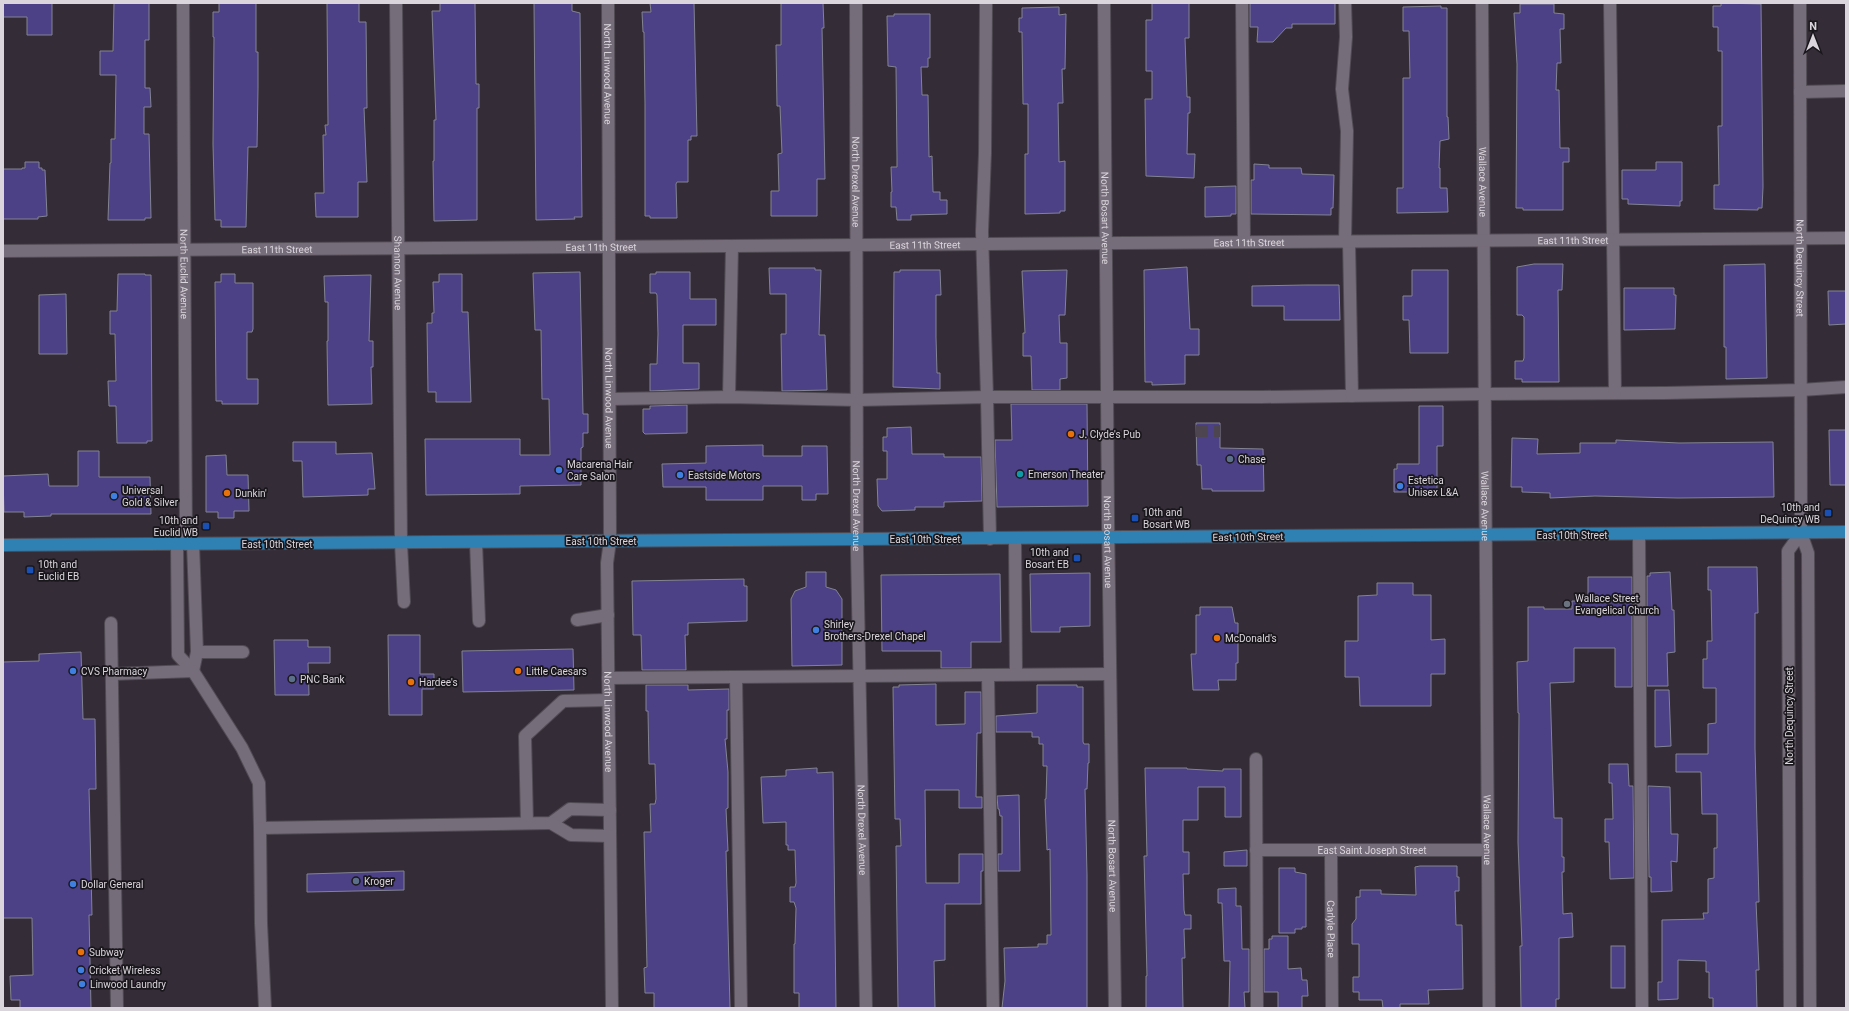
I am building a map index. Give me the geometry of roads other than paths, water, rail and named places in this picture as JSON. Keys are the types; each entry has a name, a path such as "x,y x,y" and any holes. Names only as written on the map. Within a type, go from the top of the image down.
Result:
{"main road":[{"name":"East 10th Street","path":"3,546 1846,532"}],"street":[{"name":"North Euclid Avenue","path":"183,3 185,544"},
{"name":"Shannon Avenue","path":"396,3 401,543 404,602"},
{"name":"North Linwood Avenue","path":"608,3 610,541 607,563 612,1008"},
{"name":"North Drexel Avenue","path":"856,3 858,539 866,1008"},
{"path":"986,3 985,153 982,232 990,539"},
{"name":"North Bosart Avenue","path":"1104,3 1108,537 1115,1008"},
{"path":"1242,3 1244,242"},
{"path":"1345,3 1346,37 1342,89 1347,131 1347,242 1352,396"},
{"name":"Wallace Avenue","path":"1482,3 1489,1008"},
{"path":"1610,3 1609,55 1614,239 1615,393"},
{"name":"North Dequincy Street","path":"1800,3 1801,533 1808,553 1810,1008"},
{"path":"1800,92 1846,91"},
{"name":"East 11th Street","path":"3,251 1846,238"},
{"path":"729,397 732,246"},
{"path":"610,400 729,397 857,400 987,397 1352,396 1801,390 1846,387"},
{"name":"North Dequincy Street","path":"1790,1008 1788,551 1801,533"},
{"path":"1639,534 1642,1008"},
{"path":"1015,539 1016,674"},
{"path":"476,542 478,620"},
{"path":"185,544 197,652 193,672"},
{"path":"185,544 178,654 193,672 242,748 259,783 261,923 265,1008"},
{"path":"577,620 608,615"},
{"path":"111,623 117,1008"},
{"path":"197,652 243,652"},
{"path":"112,674 193,672"},
{"path":"608,678 1110,674"},
{"path":"988,675 993,1008"},
{"path":"736,677 741,1008"},
{"path":"527,823 525,736 563,701 608,700"},
{"path":"1256,759 1257,1008"},
{"path":"551,823 570,809 610,810"},
{"path":"260,828 551,823 571,836 610,836"},
{"name":"East Saint Joseph Street","path":"1256,850 1488,850"},
{"name":"Carlyle Place","path":"1331,851 1332,1008"},
{"path":"1790,903 1809,903"}],"tunnel":[{"path":"1196,431 1220,431"}],"place":[{"name":"J. Clyde's Pub","path":"1071,434"},
{"name":"Chase","path":"1230,459"},
{"name":"Macarena Hair Care Salon","path":"559,470"},
{"name":"Emerson Theater","path":"1020,474"},
{"name":"Eastside Motors","path":"680,475"},
{"name":"Estetica Unisex L&A","path":"1400,486"},
{"name":"Dunkin'","path":"227,493"},
{"name":"Universal Gold & Silver","path":"114,496"},
{"name":"10th and DeQuincy WB","path":"1828,513"},
{"name":"10th and Bosart WB","path":"1135,518"},
{"name":"10th and Euclid WB","path":"206,526"},
{"name":"10th and Bosart EB","path":"1077,558"},
{"name":"10th and Euclid EB","path":"30,570"},
{"name":"Wallace Street Evangelical Church","path":"1567,604"},
{"name":"Shirley Brothers-Drexel Chapel","path":"816,630"},
{"name":"McDonald's","path":"1217,638"},
{"name":"CVS Pharmacy","path":"73,671"},
{"name":"Little Caesars","path":"518,671"},
{"name":"PNC Bank","path":"292,679"},
{"name":"Hardee's","path":"411,682"},
{"name":"Kroger","path":"356,881"},
{"name":"Dollar General","path":"73,884"},
{"name":"Subway","path":"81,952"},
{"name":"Cricket Wireless","path":"81,970"},
{"name":"Linwood Laundry","path":"82,984"}]}
